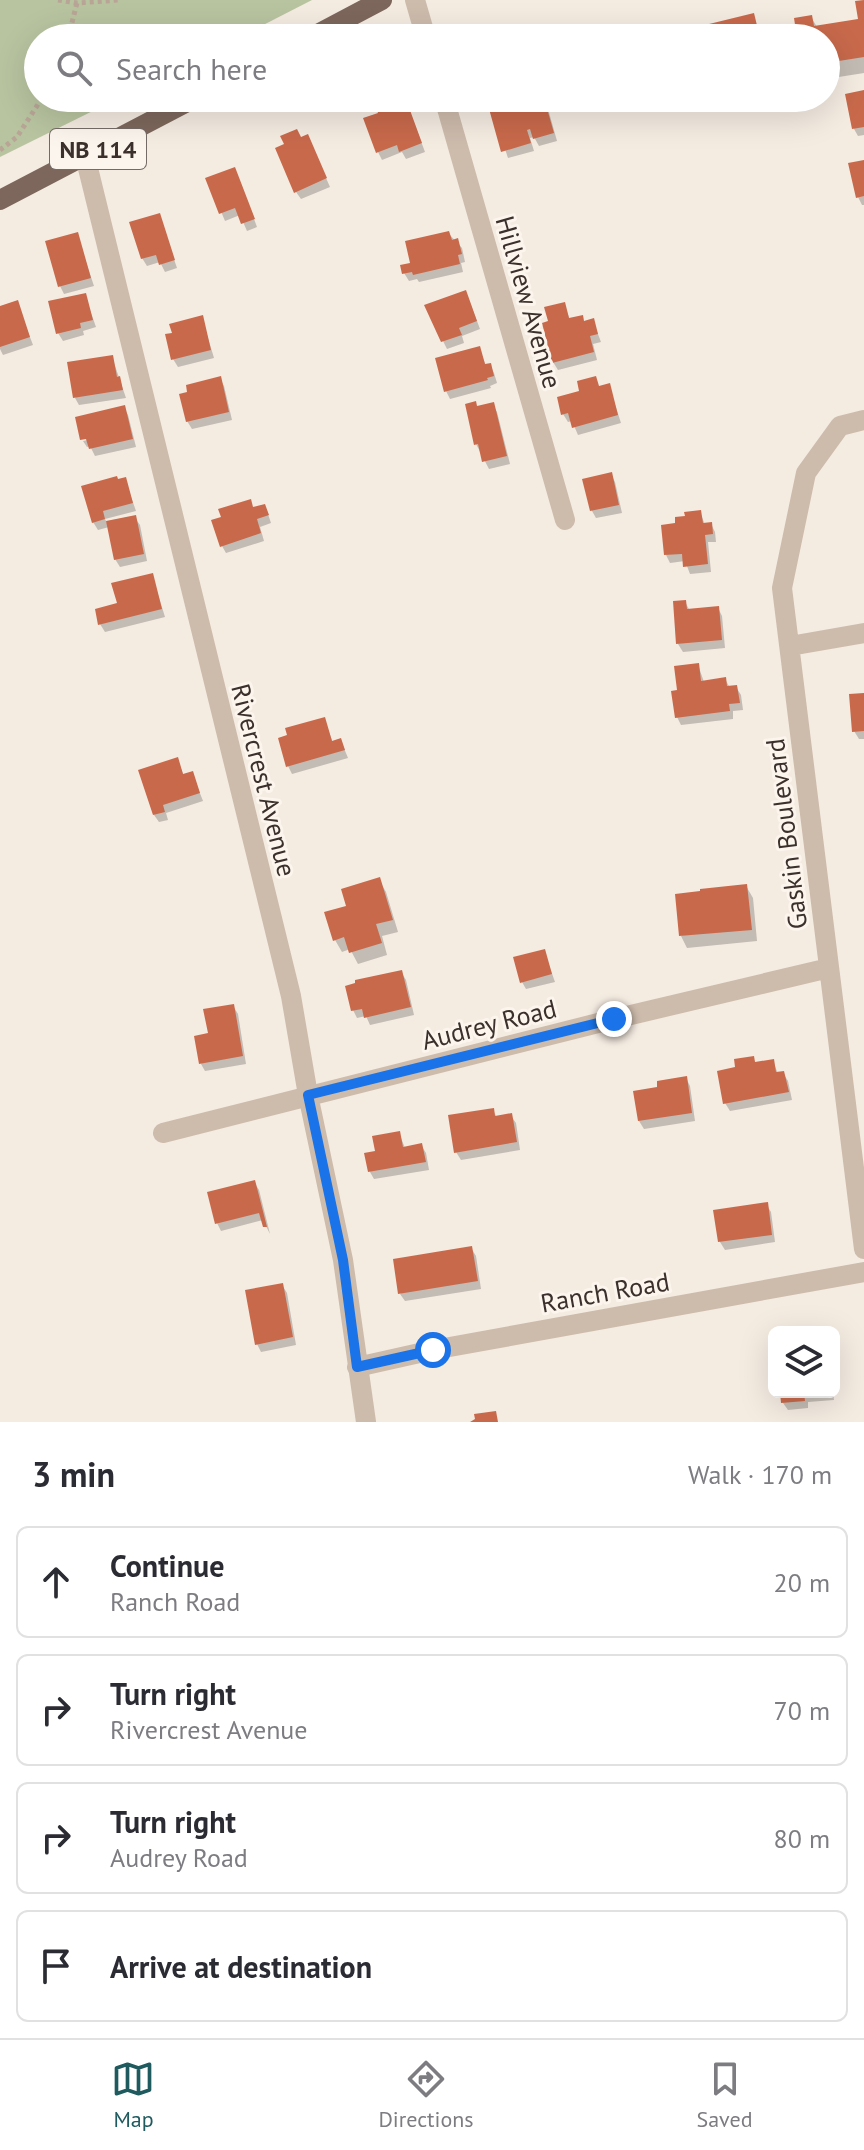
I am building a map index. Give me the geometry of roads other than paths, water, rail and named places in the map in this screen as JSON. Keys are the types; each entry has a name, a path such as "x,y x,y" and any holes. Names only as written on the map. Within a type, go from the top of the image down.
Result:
{"main road":[{"path":"337,24 382,0"},
{"name":"NB 114","path":"0,200 168,112"}],"street":[{"path":"415,0 422,24"},
{"name":"Hillview Avenue","path":"448,112 565,520"},
{"name":"Rivercrest Avenue","path":"85,156 291,996 308,1095 343,1260 366,1422"},
{"name":"Gaskin Boulevard","path":"864,420 840,426 806,473 782,588 864,1249"},
{"path":"790,646 864,633"},
{"name":"Audrey Road","path":"163,1133 829,968"},
{"name":"Ranch Road","path":"357,1367 433,1350 864,1272"}]}
